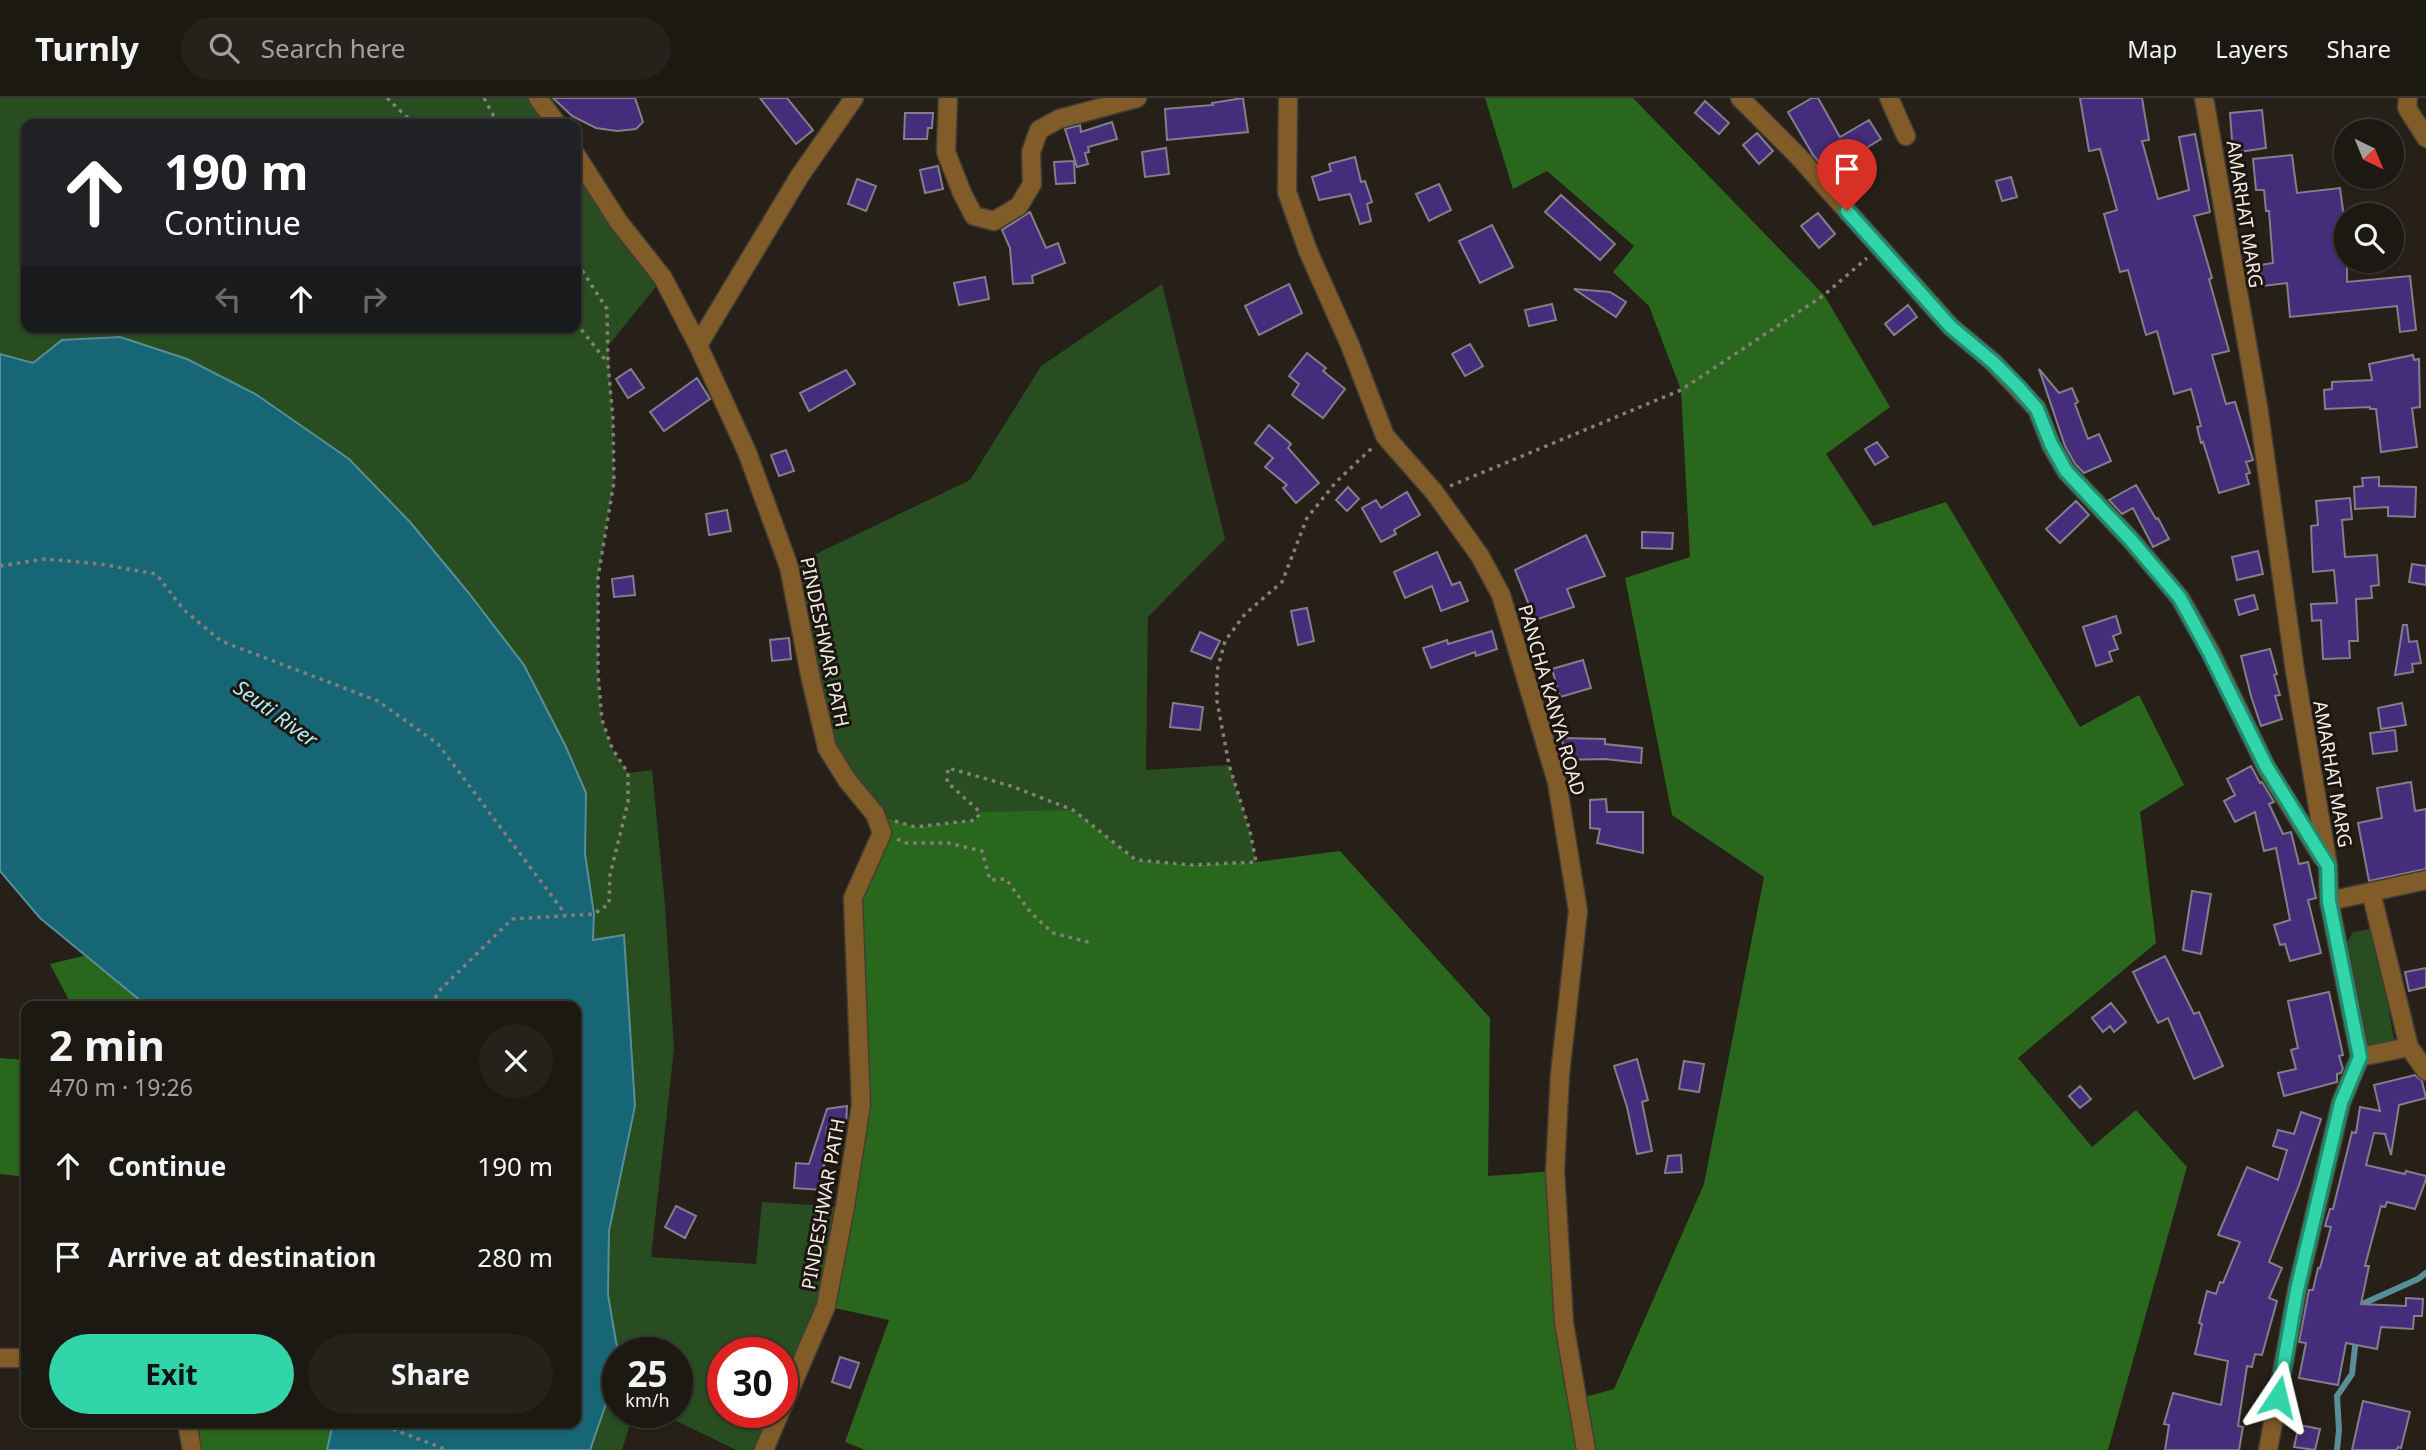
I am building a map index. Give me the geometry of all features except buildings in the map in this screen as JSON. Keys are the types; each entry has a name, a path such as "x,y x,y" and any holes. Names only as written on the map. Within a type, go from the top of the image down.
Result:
{"street":[{"path":"538,98 553,119"},
{"path":"698,345 799,177 854,98"},
{"path":"948,98 946,152 974,216 994,222 1019,206 1032,184 1031,152 1039,130 1059,119 1137,98"},
{"name":"PANCHA KANYA ROAD","path":"1288,98 1287,192 1308,251 1350,345 1385,436 1435,493 1480,556 1501,595 1557,782 1578,911 1560,1073 1555,1171 1564,1323 1586,1450"},
{"path":"1740,98 1798,156 1951,327 1993,362 2037,409 2051,444 2066,471 2130,539 2180,598 2266,766 2328,866"},
{"path":"1889,98 1906,136"},
{"name":"AMARHAT MARG","path":"2204,98 2258,406 2295,671 2328,866 2329,901 2360,1057"},
{"path":"2408,98 2407,108 2426,138"},
{"name":"PINDESHWAR PATH","path":"581,163 618,220 663,278 698,345 747,452 789,567 827,748 847,780 875,814 881,833 853,898 861,1105 826,1306 798,1371"},
{"path":"2329,901 2426,880"},
{"path":"2371,892 2409,1047 2426,1071"},
{"path":"2268,1450 2297,1290 2341,1103 2360,1057 2409,1047"},
{"path":"0,1358 21,1358"},
{"path":"188,1428 192,1450"},
{"name":"PINDESHWAR PATH","path":"764,1450 773,1428"}],"path":[{"path":"387,98 409,119"},
{"path":"484,98 495,119"},
{"path":"1435,493 1681,390 1824,295 1879,248"},
{"path":"434,1001 438,992 512,919 594,914 609,904 610,875 628,802 628,773 612,748 602,720 598,674 598,577 614,482 613,419 607,309 581,269"},
{"path":"581,329 608,364"},
{"path":"875,814 915,827 976,820 980,812 947,782 948,768 1011,786 1073,810 1136,860 1192,865 1256,862 1250,831 1229,765 1217,701 1217,671 1225,641 1245,614 1282,582 1307,518 1335,482 1385,436"},
{"path":"0,566 45,559 100,564 156,574 184,610 221,641 378,701 438,744 566,915"},
{"path":"881,833 906,843 948,843 982,851 990,880 1006,879 1031,913 1053,933 1092,943"},
{"path":"390,1428 447,1450"}],"green space":[{"path":"0,98 538,98 553,119 21,119 21,333 581,333 581,162 663,278 608,346 614,482 598,577 598,674 602,720 612,748 628,773 652,770 665,905 674,1049 651,1257 756,1264 762,1202 845,1207 826,1306 798,1371 798,1337 707,1337 707,1428 773,1428 764,1450 736,1450 691,1428 693,1428 693,1337 615,1337 608,1295 609,1231 635,1106 624,936 593,941 594,914 585,854 586,793 524,665 410,522 349,459 62,340 33,363 0,354"},
{"path":"1485,98 1633,98 1824,295 1890,407 1826,454 1873,526 1946,502 2080,727 2139,695 2184,785 2140,812 2156,943 2018,1058 2092,1147 2136,1110 2187,1167 2108,1450 865,1450 845,1442 889,1320 826,1306 861,1105 853,898 873,857 875,814 915,827 976,820 980,812 1073,810 1136,860 1192,865 1256,862 1340,851 1490,1018 1488,1176 1555,1171 1578,1399 1614,1389 1704,1184 1764,877 1672,815 1625,578 1690,557 1681,390 1649,306 1613,272 1634,246 1547,171 1513,189"},
{"path":"1162,284 1225,539 1148,617 1146,770 1229,765 1250,831 1256,862 1192,865 1136,860 1073,810 915,827 875,814 827,748 789,567 970,480 1041,366"},
{"path":"2371,929 2376,934 2394,1040 2390,1049 2367,1051 2346,944 2353,932"},
{"path":"87,955 141,1001 69,1001 50,964"},
{"path":"0,1058 21,1060 21,1176 0,1174"},
{"path":"602,1415 602,1428 629,1428 622,1450 590,1450"},
{"path":"189,1428 332,1428 327,1450 192,1450"}],"water":[{"name":"Seuti River","path":"120,337 187,359 257,395 349,459 410,522 524,665 586,793 585,854 594,914 593,940 624,935 635,1106 609,1231 608,1295 615,1337 602,1337 602,1415 590,1450 327,1450 332,1428 581,1428 581,1001 141,1001 40,918 0,871 0,354 33,363 62,340"}],"waterway":[{"path":"2359,1310 2360,1305 2426,1273"},
{"path":"2337,1450 2337,1396 2352,1374 2356,1338"}],"route":[{"path":"1847,211 1951,327 1993,362 2037,409 2051,444 2066,471 2130,539 2180,598 2266,766 2328,866 2329,901 2360,1057 2341,1103 2297,1290 2278,1397"}]}
